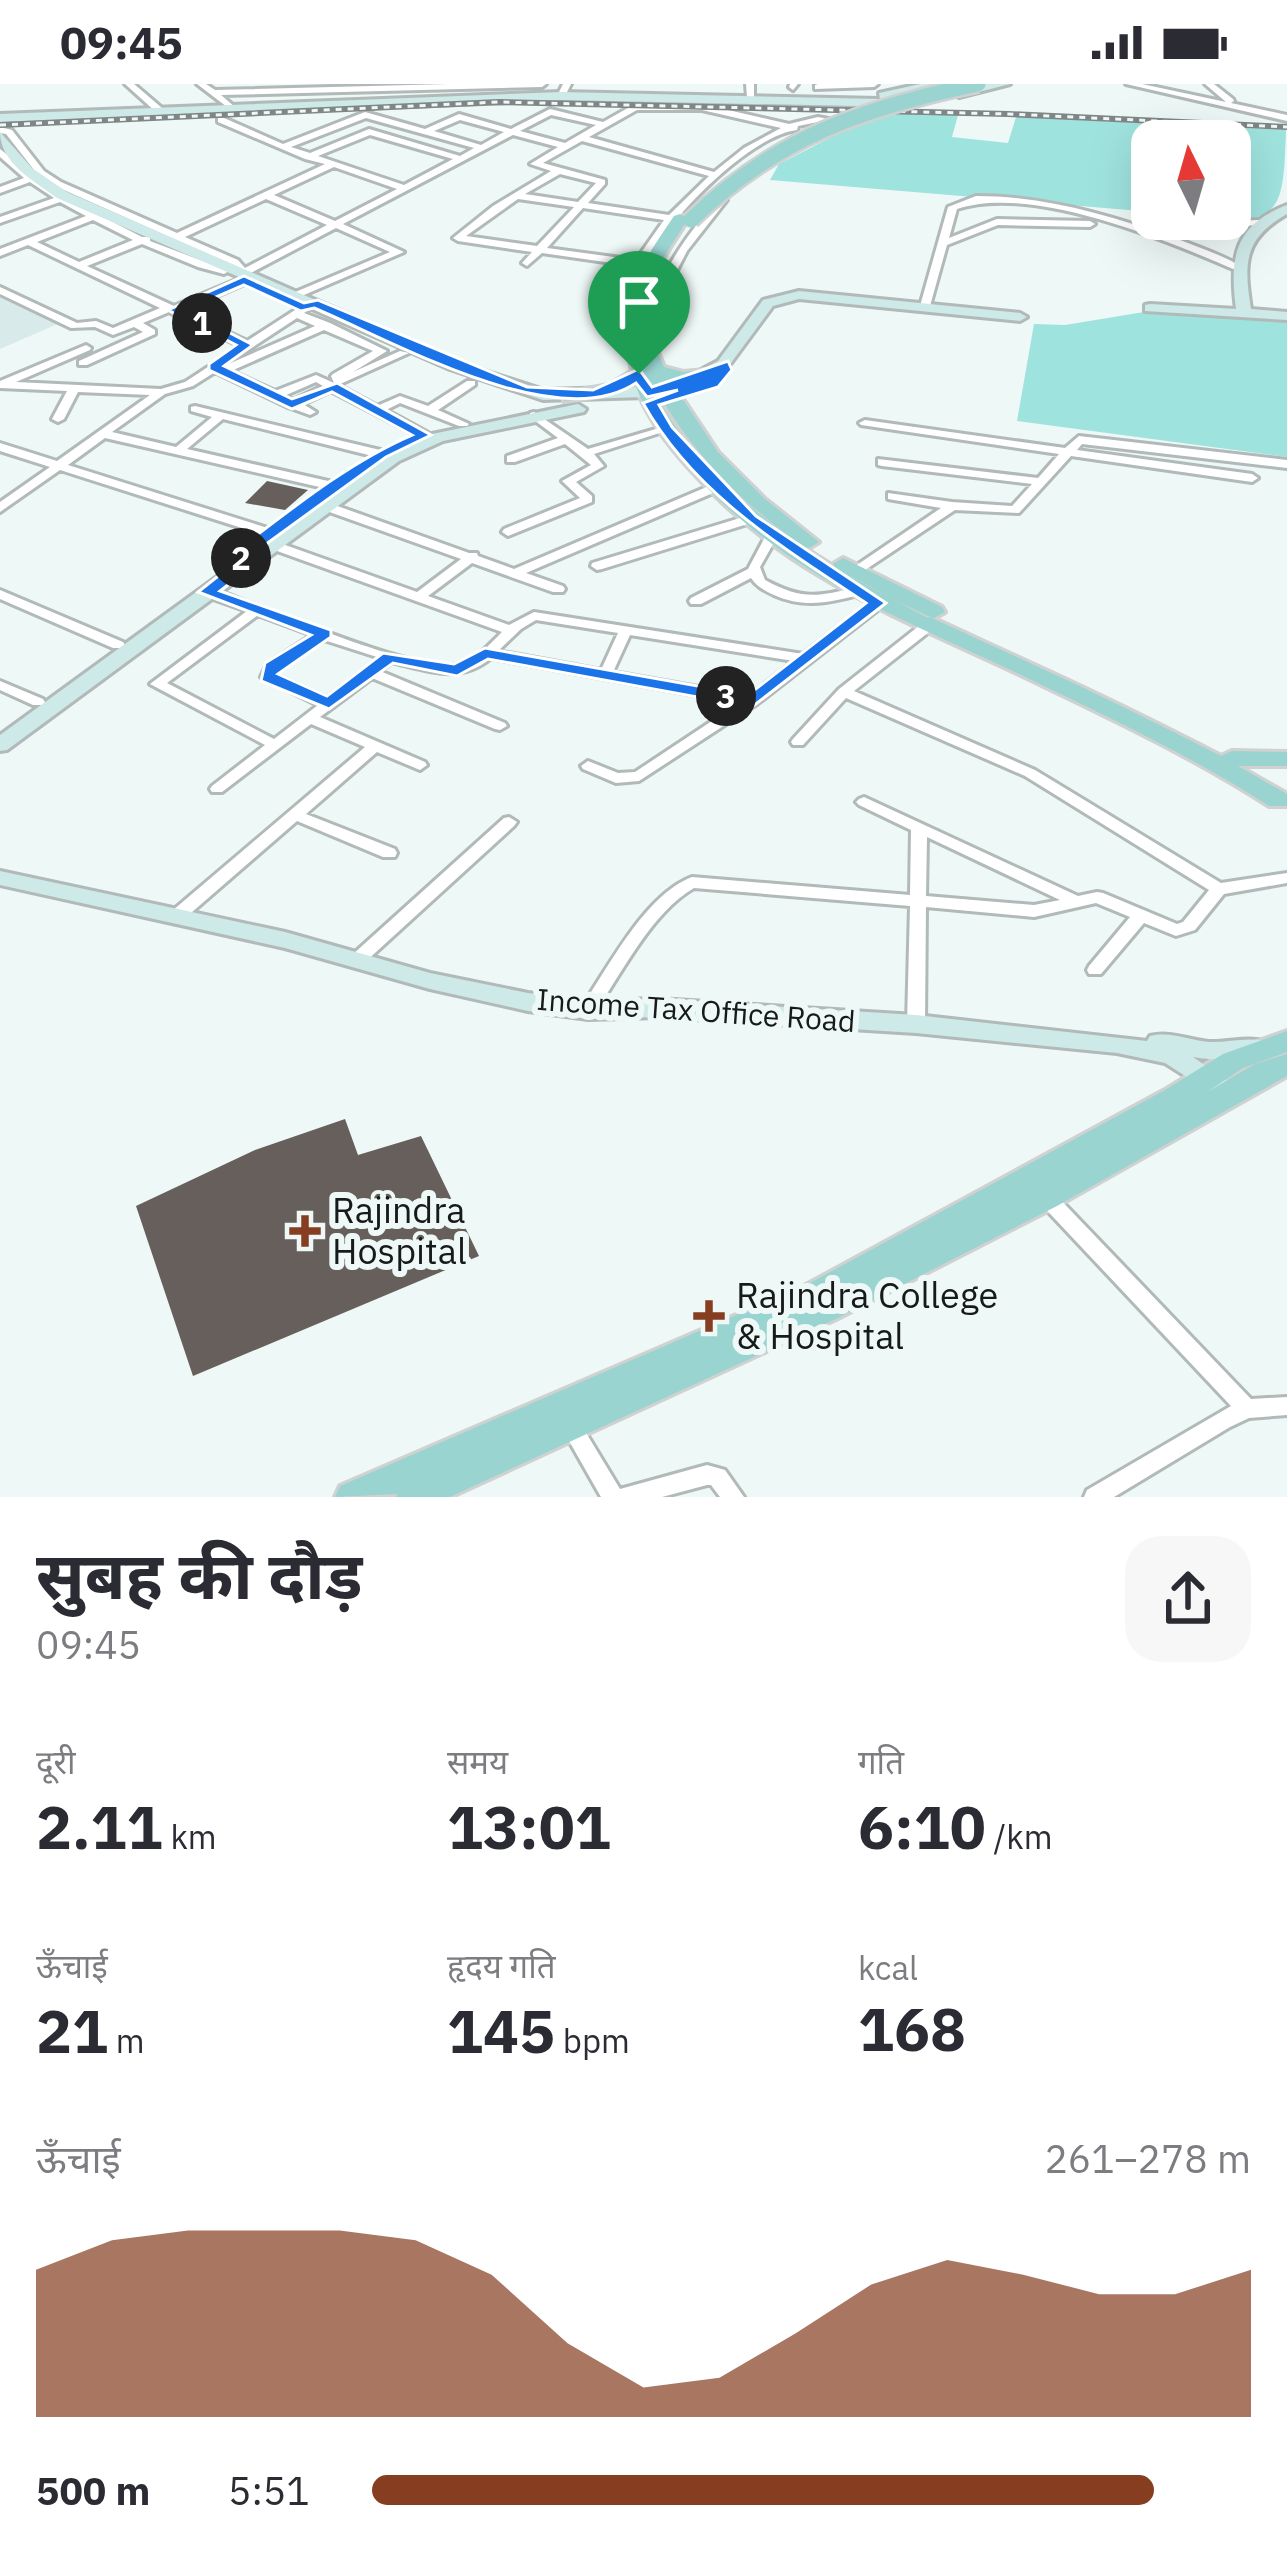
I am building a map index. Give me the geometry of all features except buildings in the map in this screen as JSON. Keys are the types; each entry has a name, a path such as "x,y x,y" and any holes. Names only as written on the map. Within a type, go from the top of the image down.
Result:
{"main road":[{"path":"854,97 935,84"},
{"path":"959,84 889,100 782,139 737,165 681,219 638,316 665,429 716,487 771,536 929,626 1041,676 1285,799"},
{"path":"681,219 755,161 796,138 880,106 978,84"},
{"path":"0,118 234,107 310,93 488,89 818,90 910,103 1004,84"},
{"path":"11,106 23,117"},
{"path":"0,133 27,171 65,199 303,305 563,403 614,389 655,387 713,383 724,370 717,368 655,387 530,409 424,435 387,455 0,730"},
{"path":"1244,313 1237,267 1259,223 1287,209"},
{"path":"717,368 762,311 780,298 818,295 1020,317"},
{"path":"303,305 329,323 530,409"},
{"path":"1150,308 1287,316"},
{"path":"655,387 764,511 864,588 1232,758 1285,799"},
{"path":"387,455 530,409 543,394"},
{"path":"0,745 207,592 244,559"},
{"path":"1232,758 1287,759"},
{"name":"Income Tax Office Road","path":"0,878 178,914 450,985 588,1010 658,1008 916,1024 1117,1045"},
{"path":"1117,1045 1150,1042 1280,1058"},
{"path":"1117,1045 1172,1055 1216,1086"},
{"path":"352,1497 454,1478 1216,1086 1280,1058"},
{"path":"413,1497 825,1310 1046,1197 1184,1122 1216,1086"}],"street":[{"path":"128,84 159,110"},
{"path":"488,89 542,84"},
{"path":"854,97 874,84"},
{"path":"1130,84 1287,118"},
{"path":"1209,84 1220,97 1249,110"},
{"path":"209,89 310,93"},
{"path":"209,89 234,107"},
{"path":"527,263 602,182 535,164 635,106 690,106 794,128"},
{"path":"283,147 358,115 400,111"},
{"path":"0,290 75,326 96,324 117,333 336,226 554,111 601,124"},
{"path":"358,115 483,148"},
{"path":"425,132 456,116 564,146"},
{"path":"827,118 839,126 794,146 733,188 696,230 665,278 656,310 638,316 627,297 640,264 681,219 712,174 794,128 827,118"},
{"path":"221,120 308,157 407,189"},
{"path":"0,133 9,132 41,172 58,184 176,237 239,273"},
{"path":"308,157 369,132 462,160"},
{"path":"579,137 712,174"},
{"path":"770,140 787,139 794,146"},
{"path":"0,152 4,165 94,216 239,273"},
{"path":"176,237 331,165"},
{"path":"558,171 458,238 640,264"},
{"path":"0,190 28,180"},
{"path":"218,369 303,305 399,252 266,195"},
{"path":"516,196 681,219"},
{"path":"0,220 65,199"},
{"path":"926,306 953,207 969,200 1044,205 1131,226"},
{"path":"0,254 94,216"},
{"path":"942,244 971,229 1015,220 1131,227"},
{"path":"1251,224 1259,223"},
{"path":"79,265 146,239"},
{"path":"1169,240 1237,267"},
{"path":"29,242 246,345"},
{"path":"4,385 161,392 329,323"},
{"path":"83,363 150,334 136,324"},
{"path":"274,397 380,346 381,353 334,379 350,381 404,353"},
{"path":"4,385 86,347"},
{"path":"218,369 310,412"},
{"path":"316,378 424,435"},
{"path":"428,411 471,383"},
{"path":"0,402 4,385"},
{"path":"292,405 332,386"},
{"path":"58,419 74,389"},
{"path":"0,508 161,392"},
{"path":"377,410 400,399 463,424"},
{"path":"195,409 387,455"},
{"path":"508,532 588,499 568,481 598,466 530,409"},
{"path":"178,451 220,415"},
{"path":"865,423 1252,478"},
{"path":"586,453 665,429"},
{"path":"104,434 333,497 558,589"},
{"path":"511,459 567,439"},
{"path":"892,496 1012,511 1079,440 1287,464"},
{"path":"0,447 270,539 512,631"},
{"path":"882,462 1043,482"},
{"path":"518,572 716,487"},
{"path":"588,766 616,778 639,776 752,701 806,659 864,588 952,506"},
{"path":"597,566 750,519"},
{"path":"696,601 753,572 771,536"},
{"path":"419,597 472,556"},
{"path":"753,572 759,582 797,602 818,602 864,588"},
{"path":"207,592 390,657 457,670 528,617 542,615 806,659"},
{"path":"0,595 118,644"},
{"path":"258,608 157,685 274,746"},
{"path":"798,742 844,692 929,626"},
{"path":"605,675 626,630"},
{"path":"324,634 272,667 268,677 329,704"},
{"path":"485,653 752,701"},
{"path":"217,789 390,657"},
{"path":"370,672 500,726"},
{"path":"0,685 38,702"},
{"path":"844,692 1030,773 1219,889"},
{"path":"310,718 420,765"},
{"path":"178,914 375,746"},
{"path":"864,802 1076,901"},
{"path":"296,815 389,853"},
{"path":"358,959 509,822"},
{"path":"916,1024 919,828"},
{"path":"588,1010 681,886 700,882 1034,911 1103,897 1169,928 1184,929 1219,889 1287,878"},
{"path":"1095,970 1141,915"},
{"path":"1046,1197 1247,1409"},
{"path":"1095,1497 1247,1409 1287,1406"},
{"path":"570,1425 613,1497"},
{"path":"625,1497 698,1475 717,1478 733,1497"}],"shaded area":[{"path":"882,111 958,115 952,137 1008,143 1016,117 1131,123 1131,210 770,180 779,164"},
{"path":"1251,128 1286,130 1279,197 1261,216 1251,219"},
{"path":"0,294 60,323 0,349"},
{"path":"1144,312 1287,320 1287,457 1017,421 1034,324 1065,325"}],"railway":[{"path":"0,125 499,102 1008,114 1287,127"}],"place":[{"name":"Rajindra Hospital","path":"305,1231"},
{"name":"Rajindra College & Hospital","path":"709,1316"}],"route":[{"path":"244,280 305,308 313,303 524,391 570,397 595,394 624,385 639,374 647,392 692,382 723,364 721,377 713,383 650,403 665,429 750,519 878,603 752,701 485,653 457,670 390,657 329,704 268,677 272,667 324,634 207,592 249,560 238,557 270,533 381,454 424,435 332,386 292,405 214,367 246,345 175,310 244,280"}]}
